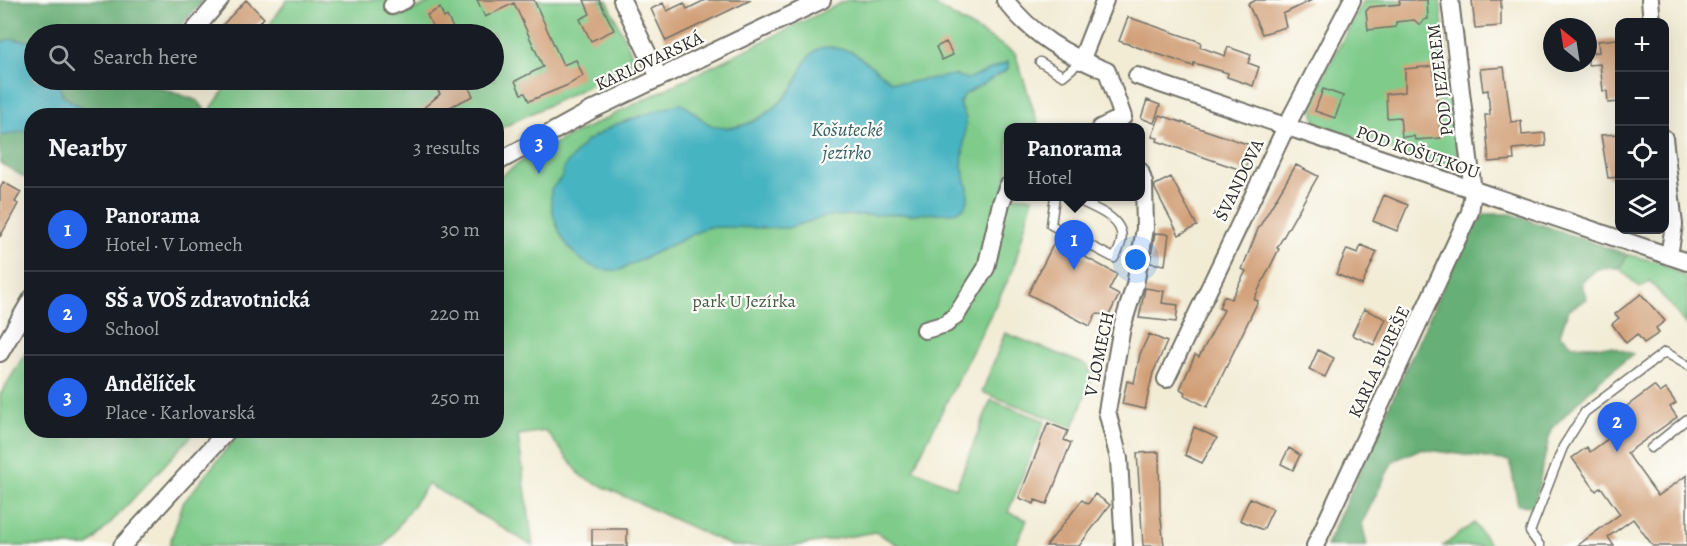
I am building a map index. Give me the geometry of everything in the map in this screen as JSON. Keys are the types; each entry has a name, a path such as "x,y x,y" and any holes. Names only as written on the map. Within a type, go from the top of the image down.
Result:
{"street":[{"path":"200,24 220,0"},
{"path":"622,0 659,77"},
{"name":"KARLOVARSKÁ","path":"504,158 550,131 822,0"},
{"path":"1005,0 1020,20 1042,39 1081,61 1107,70 1124,122"},
{"path":"1081,61 1105,0"},
{"name":"ŠVANDOVA","path":"1166,379 1286,127 1352,0"},
{"name":"POD JEZEREM","path":"1450,0 1473,192"},
{"path":"1650,0 1652,18"},
{"name":"POD KOŠUTKOU","path":"1137,76 1473,192 1687,262"},
{"path":"1669,177 1674,225 1669,256"},
{"name":"KARLA BUREŠE","path":"1315,546 1470,212 1473,192"},
{"path":"925,330 946,324 957,314 986,268 1004,196"},
{"name":"V LOMECH","path":"1124,546 1119,459 1107,411 1122,327 1135,285 1145,229 1144,201"},
{"path":"0,353 24,312"},
{"path":"122,546 221,438"}],"lane":[{"path":"1040,62 1063,76 1081,61"},
{"path":"1054,201 1051,225 1114,258 1123,239 1122,228 1116,221 1079,201"},
{"path":"1540,546 1530,532 1563,447 1585,412 1665,352 1687,365"},
{"path":"1651,448 1687,418"}],"green space":[{"path":"0,0 204,0 182,24 24,24 24,41 12,39 0,42"},
{"path":"287,0 387,0 396,18 436,0 607,0 636,63 504,127 504,108 212,108 224,90 504,90 504,24 270,24"},
{"name":"park U Jezírka","path":"847,0 926,0 1015,53 1038,123 1004,123 1004,201 1032,201 1013,270 913,469 956,488 991,400 1045,421 1008,512 1027,520 1015,546 900,546 875,532 795,546 732,546 582,477 546,431 518,435 533,546 428,484 384,546 169,546 183,503 235,438 504,438 504,174 529,156"},
{"path":"1364,0 1440,0 1458,159 1454,167 1448,170 1315,123 1312,97"},
{"path":"61,90 167,90 198,101 204,108 83,108 64,97"},
{"path":"24,130 24,177 0,163 0,136"},
{"path":"1485,214 1511,214 1628,255 1619,268 1597,269 1581,283 1587,299 1568,310 1560,335 1573,345 1613,347 1633,354 1600,380 1551,429 1534,506 1518,505 1510,461 1420,449 1393,461 1362,523 1367,546 1326,546 1464,240"},
{"path":"1628,255 1659,262 1687,278 1687,326 1650,281 1640,288 1619,268"},
{"path":"1005,333 1087,365 1093,376 1073,427 982,392"},
{"path":"24,356 24,438 189,438 89,546 0,546 0,395"},
{"path":"1474,523 1491,546 1443,546"}],"water":[{"path":"12,39 24,41 24,90 61,90 64,97 83,108 24,108 24,131 0,136 0,42"},
{"name":"Košutecké jezírko","path":"832,47 853,52 891,81 904,83 954,75 968,79 1008,62 1008,69 964,95 959,104 966,118 962,166 968,188 968,201 963,209 952,213 827,216 788,228 708,227 620,270 604,270 590,265 568,246 555,219 551,189 562,177 564,167 585,142 614,125 680,103 707,123 718,127 729,128 750,123 779,104 793,87 813,52 821,48"}],"building":[{"path":"246,0 264,18 258,24 223,24"},
{"path":"477,0 534,0 563,65 576,60 583,76 568,85 529,101 525,93 521,94 515,81 543,67 514,3 485,17"},
{"path":"584,0 599,0 614,30 591,41 580,19 590,14"},
{"path":"705,0 751,0 666,41 651,9 663,3 667,11 684,3 687,9"},
{"path":"1256,0 1312,0 1283,14 1286,27 1262,34 1248,4"},
{"path":"1399,0 1427,0 1428,19 1420,25 1414,20 1396,22 1396,27 1368,30 1366,11 1370,7 1400,4"},
{"path":"1472,0 1501,0 1501,26 1475,28"},
{"path":"440,8 444,18 447,16 451,24 431,24 427,15"},
{"path":"1128,17 1201,42 1200,47 1225,56 1228,47 1251,55 1248,63 1259,67 1253,86 1227,77 1228,73 1194,63 1193,66 1119,41"},
{"path":"1615,39 1615,102 1608,103 1607,91 1603,91 1600,64 1597,64 1598,41"},
{"path":"946,42 953,55 942,60 936,47"},
{"path":"1433,66 1441,138 1415,140 1414,136 1402,137 1400,117 1387,118 1386,94 1405,92 1405,69"},
{"path":"1504,67 1511,122 1521,121 1522,135 1545,133 1546,146 1513,149 1514,160 1489,162 1485,115 1490,115 1488,90 1483,91 1480,69"},
{"path":"1323,89 1343,96 1335,118 1315,111"},
{"path":"438,90 470,90 473,96 448,108 423,108 440,94"},
{"path":"1147,100 1160,105 1154,123 1141,118"},
{"path":"1160,115 1253,146 1244,171 1157,141 1158,138 1152,137"},
{"path":"1615,134 1615,177 1608,178 1601,135"},
{"path":"1296,165 1318,176 1277,248 1279,249 1254,299 1258,301 1207,407 1184,395 1185,392 1180,389 1195,355 1199,357 1224,310 1219,308 1224,296 1231,299 1246,271 1242,269 1258,229"},
{"path":"1171,177 1197,226 1179,235 1155,189 1155,185"},
{"path":"3,182 21,192 15,202 18,204 0,237 0,189"},
{"path":"1384,195 1408,205 1397,231 1373,221"},
{"path":"1155,233 1169,234 1165,265 1150,263"},
{"path":"1055,241 1117,274 1109,290 1119,295 1109,315 1096,314 1090,326 1028,294"},
{"path":"1361,245 1377,252 1362,285 1336,274 1347,249 1358,253"},
{"path":"1145,288 1164,291 1162,303 1178,305 1176,322 1139,318"},
{"path":"1641,294 1665,321 1656,328 1659,333 1644,343 1637,334 1626,343 1612,324 1619,318 1615,314"},
{"path":"1364,309 1386,319 1374,345 1352,335"},
{"path":"1149,334 1167,342 1153,373 1145,409 1122,404 1127,381 1134,383 1140,354"},
{"path":"1318,350 1334,358 1325,377 1309,370"},
{"path":"1654,386 1660,393 1666,389 1676,403 1670,407 1677,417 1627,453 1658,496 1687,475 1687,546 1653,546 1633,519 1608,537 1614,546 1577,546 1620,514 1601,487 1596,491 1572,458 1587,447 1590,452 1628,424 1619,412"},
{"path":"1048,423 1068,431 1064,440 1071,443 1047,504 1035,500 1034,504 1019,498"},
{"path":"1194,427 1217,438 1202,463 1185,455"},
{"path":"1289,448 1300,455 1293,470 1281,464"},
{"path":"1159,452 1160,510 1164,546 1143,546 1137,453"},
{"path":"1095,494 1110,505 1079,546 1046,546 1082,500 1088,504"},
{"path":"1250,498 1273,509 1263,530 1240,520"},
{"path":"592,529 627,529 627,546 592,546"}],"place":[{"name":"Andělíček","path":"539,174"},
{"name":"Panorama","path":"1074,270"},
{"name":"SŠ a VOŠ zdravotnická","path":"1617,452"}]}
